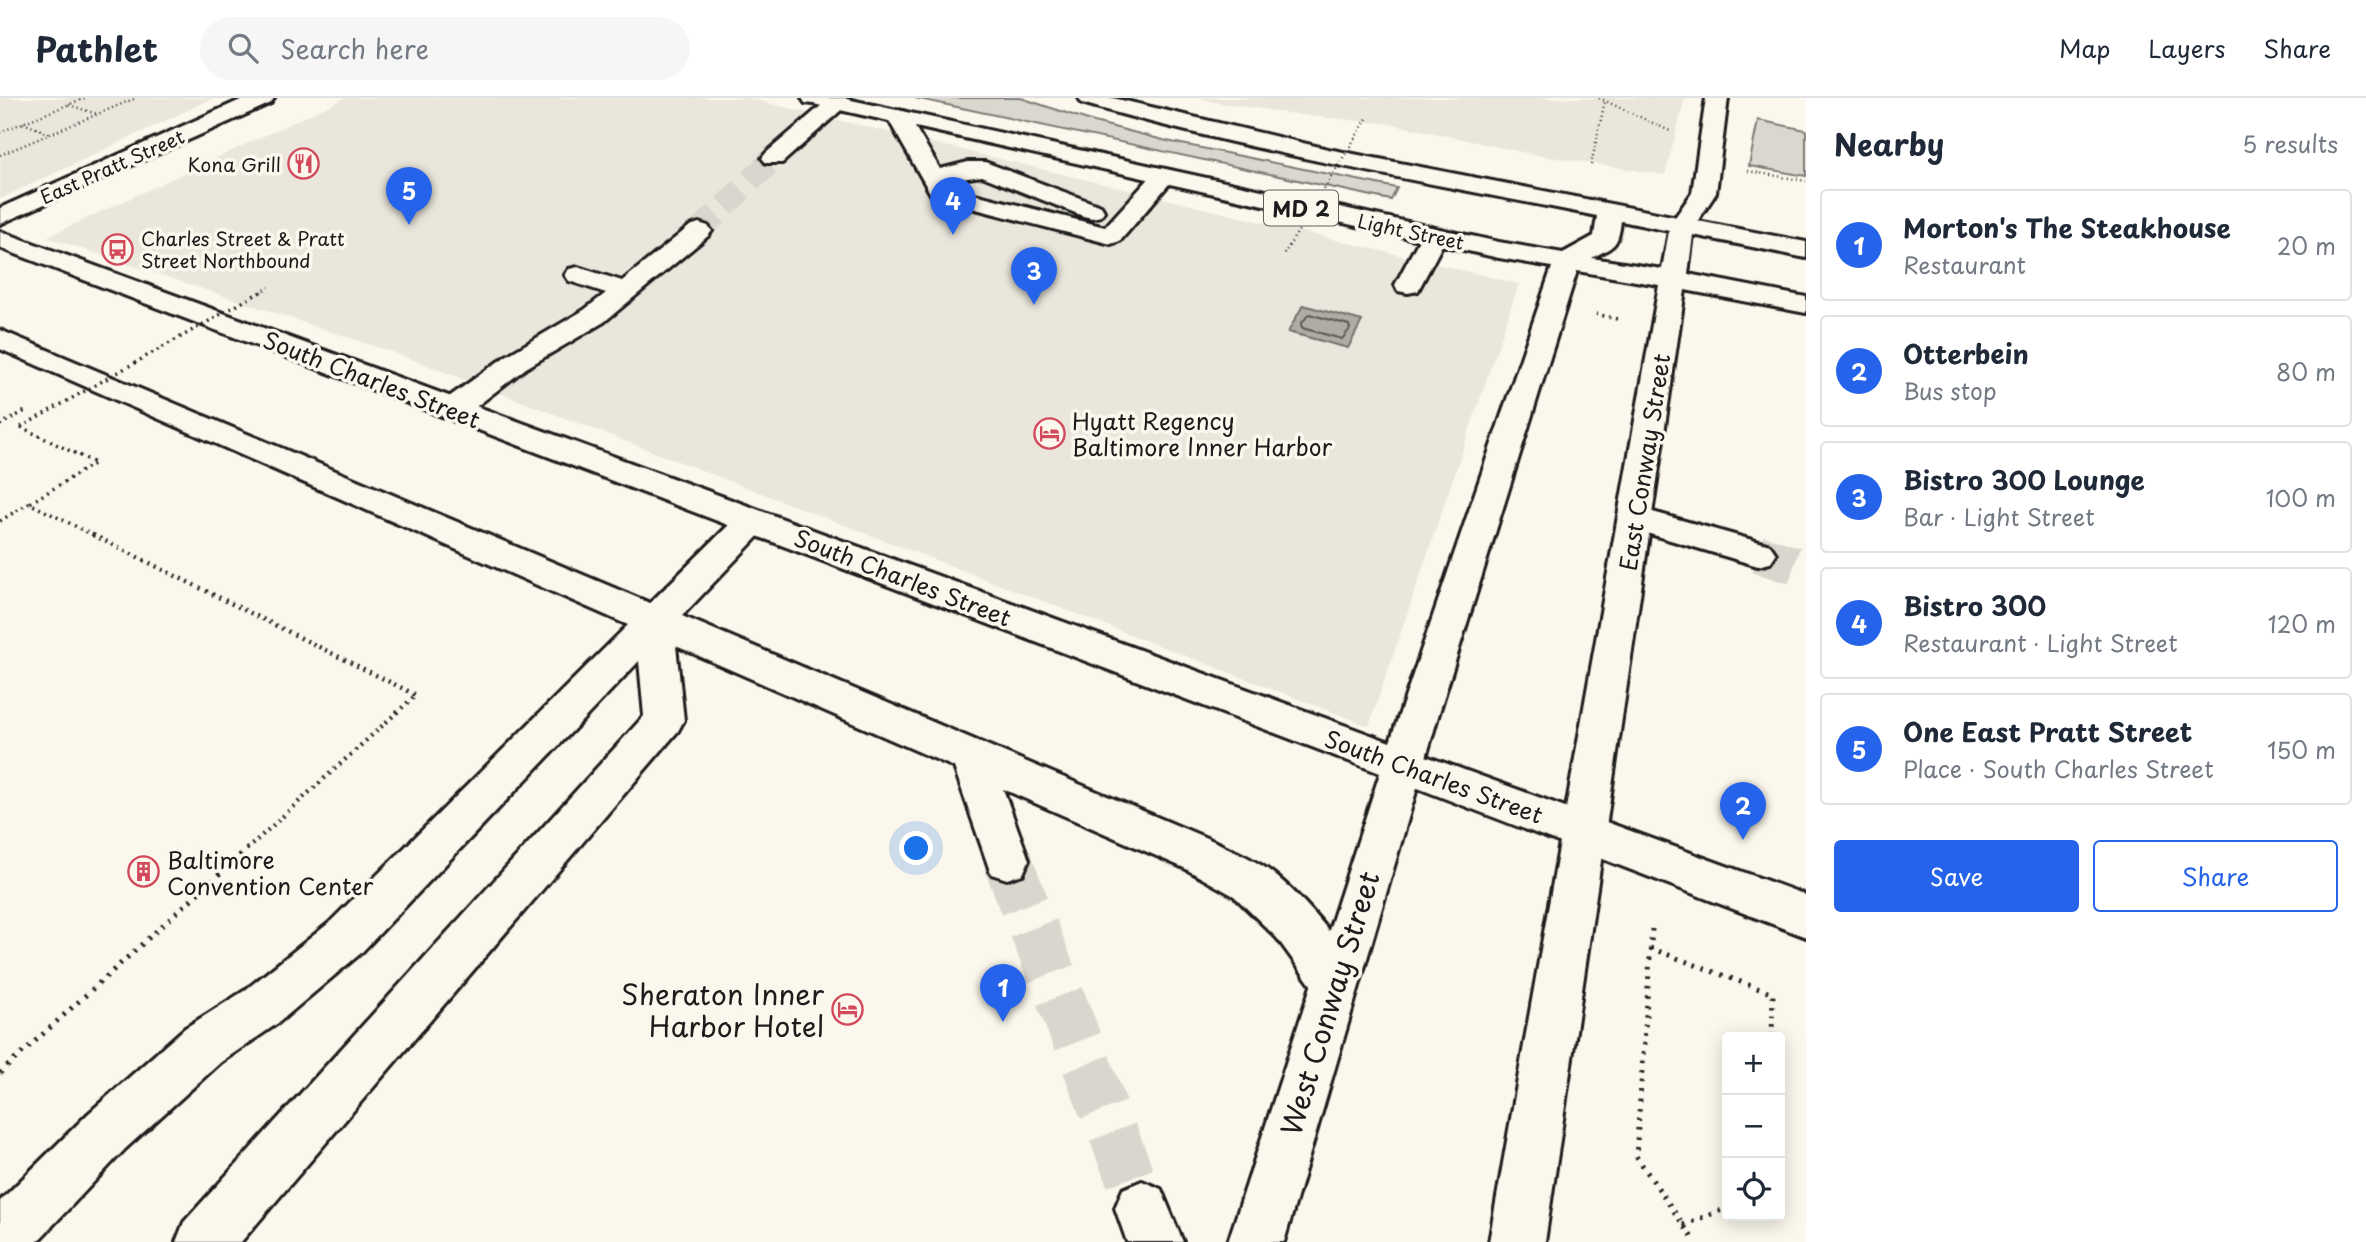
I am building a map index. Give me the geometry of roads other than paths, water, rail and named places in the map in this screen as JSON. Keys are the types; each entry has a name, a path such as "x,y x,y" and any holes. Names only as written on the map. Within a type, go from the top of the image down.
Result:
{"main road":[{"name":"East Pratt Street","path":"0,217 263,98"},
{"name":"Light Street","path":"813,98 1434,236 1806,305"},
{"name":"MD 2","path":"1090,98 1163,118 1328,156 1806,250"},
{"name":"East Conway Street","path":"1584,832 1682,226 1704,193 1717,98"},
{"path":"775,158 838,103"},
{"path":"898,117 942,193 1111,236 1163,177"},
{"path":"934,177 968,169 985,170 1123,223"},
{"path":"1404,765 1567,261 1606,240 1610,212"},
{"path":"453,409 516,362 594,316 699,231"},
{"path":"1408,285 1434,236"},
{"name":"South Charles Street","path":"0,239 1806,916"},
{"path":"578,275 628,291"},
{"path":"0,339 1200,855 1250,882 1293,923 1336,980"},
{"path":"1635,518 1758,554"},
{"path":"0,1240 107,1131 203,1045 261,1007 345,938 753,521"},
{"path":"204,1242 664,720 655,622"},
{"path":"971,757 1007,860"},
{"name":"West Conway Street","path":"1256,1242 1404,765"},
{"path":"1517,1242 1584,832"}],"water":[{"path":"1303,305 1362,321 1348,348 1288,332"}],"tunnel":[{"path":"699,231 774,158"},
{"path":"1758,554 1806,569"},
{"path":"1007,860 1142,1208"}],"place":[{"name":"Kona Grill","path":"304,164"},
{"name":"One East Pratt Street","path":"409,225"},
{"name":"Bistro 300","path":"953,235"},
{"name":"Charles Street & Pratt Street Northbound","path":"118,249"},
{"name":"Bistro 300 Lounge","path":"1034,305"},
{"name":"Hyatt Regency Baltimore Inner Harbor","path":"1049,433"},
{"name":"Otterbein","path":"1743,840"},
{"name":"Baltimore Convention Center","path":"144,872"},
{"name":"Sheraton Inner Harbor Hotel","path":"847,1009"},
{"name":"Morton's The Steakhouse","path":"1003,1022"}]}
